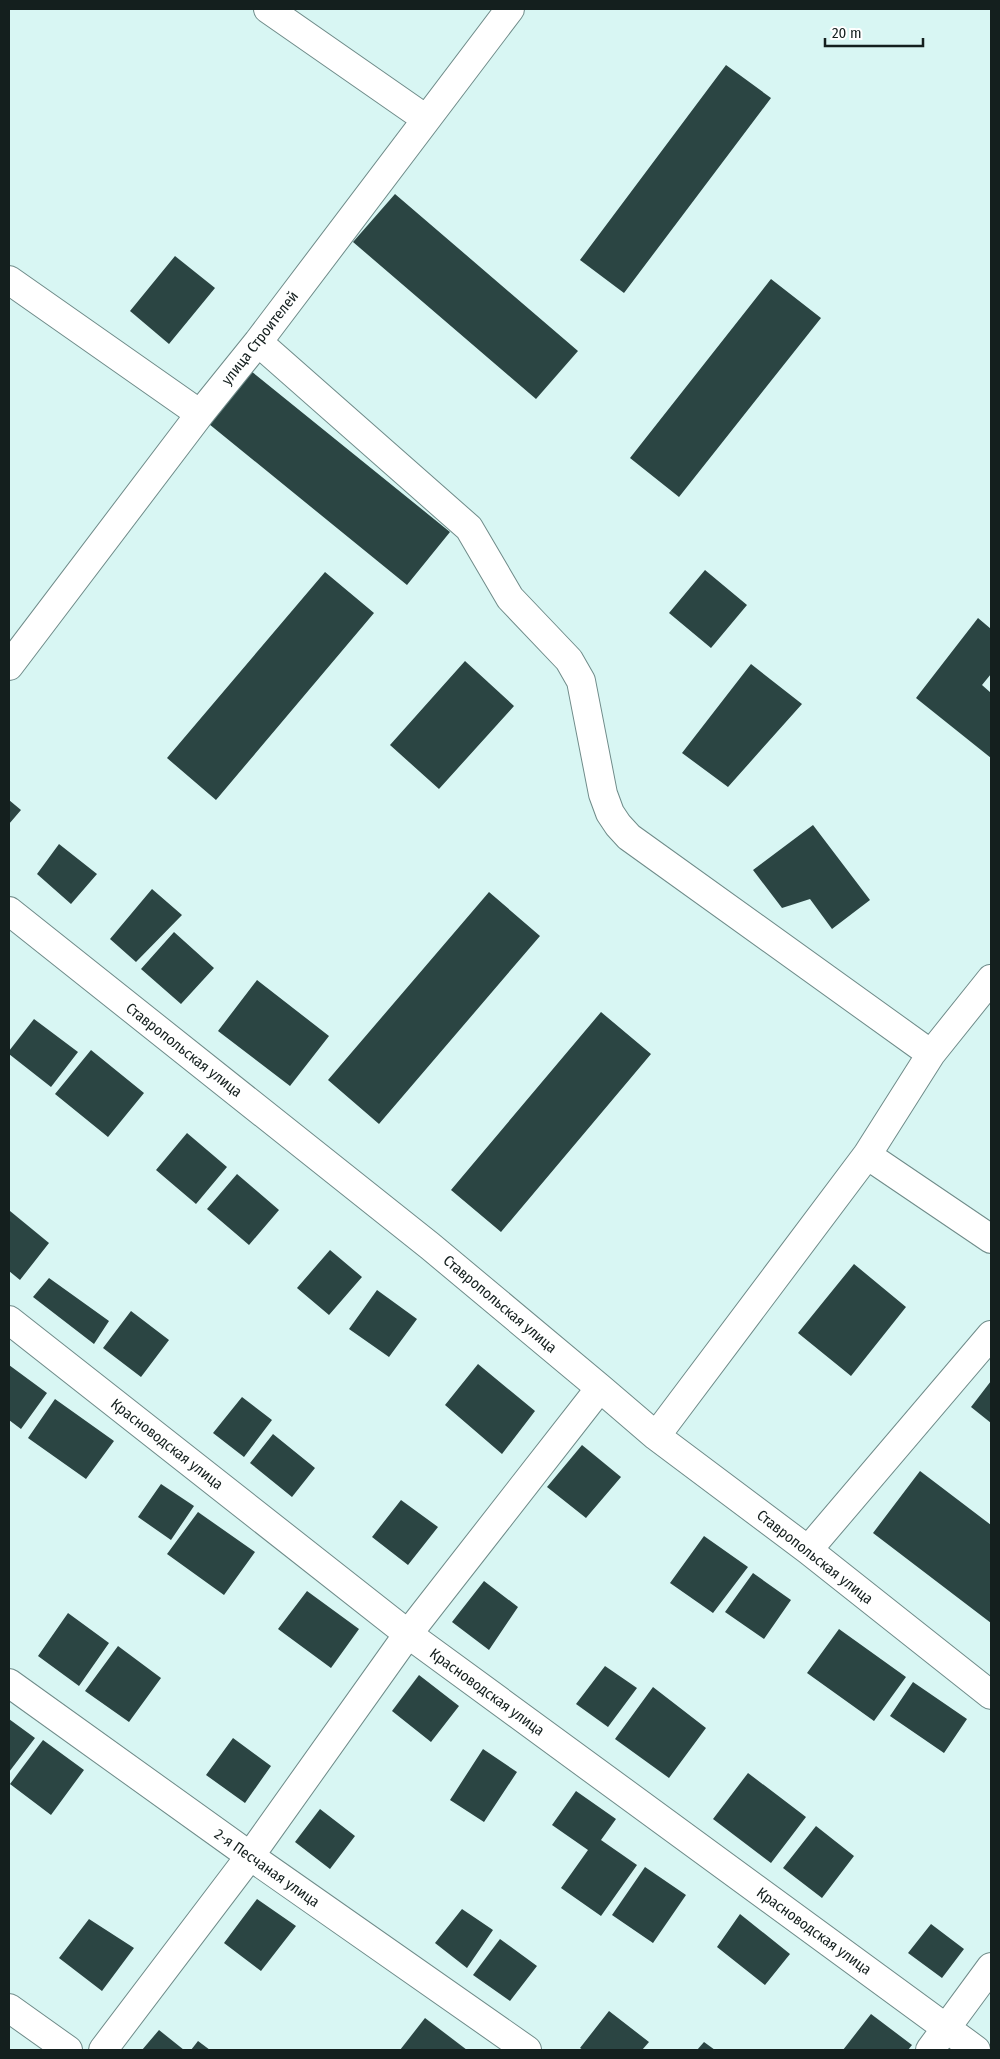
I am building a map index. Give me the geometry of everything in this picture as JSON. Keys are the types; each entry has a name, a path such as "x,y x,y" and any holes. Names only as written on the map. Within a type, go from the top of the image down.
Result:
{"street":[{"path":"268,9 426,119"},
{"name":"улица Строителей","path":"9,666 200,414 258,342 510,9"},
{"path":"9,280 200,414"},
{"path":"258,342 469,528 510,598 569,660 581,681 603,794 618,826 629,837 931,1054"},
{"name":"Ставропольская улица","path":"9,911 430,1246 656,1436 808,1550 991,1695"},
{"path":"656,1436 867,1155 931,1054 991,979"},
{"path":"867,1155 991,1239"},
{"name":"Красноводская улица","path":"9,1320 408,1634 976,2050"},
{"path":"808,1550 991,1336"},
{"path":"103,2050 250,1856 408,1634 600,1388"},
{"name":"2-я Песчаная улица","path":"9,1683 250,1856 527,2050"},
{"path":"930,2050 991,1967"},
{"path":"9,2008 68,2050"}],"building":[{"path":"726,65 771,98 624,293 580,260"},
{"path":"395,194 578,351 536,399 353,242"},
{"path":"175,256 215,288 169,344 130,311"},
{"path":"771,279 821,318 679,497 630,458"},
{"path":"251,371 450,532 407,585 209,424"},
{"path":"705,570 747,605 711,648 669,613"},
{"path":"325,572 374,613 216,800 167,758"},
{"path":"978,618 991,629 991,674 982,685 991,693 991,758 916,698"},
{"path":"465,661 514,706 439,789 390,745"},
{"path":"751,664 802,704 728,787 682,753"},
{"path":"9,800 21,810 9,824"},
{"path":"813,825 870,900 832,929 810,899 782,908 753,870"},
{"path":"59,844 97,874 71,904 37,874"},
{"path":"152,889 182,915 136,962 110,939"},
{"path":"489,892 540,936 379,1124 328,1080"},
{"path":"174,932 214,968 181,1004 141,969"},
{"path":"257,980 329,1036 290,1086 218,1031"},
{"path":"601,1012 651,1054 501,1232 451,1190"},
{"path":"34,1019 78,1052 51,1087 9,1054 9,1051"},
{"path":"91,1050 144,1093 108,1137 55,1094"},
{"path":"187,1133 227,1167 196,1204 156,1170"},
{"path":"237,1174 279,1210 249,1245 207,1209"},
{"path":"10,1211 49,1243 20,1280 9,1271"},
{"path":"330,1250 362,1277 329,1315 297,1288"},
{"path":"854,1264 906,1307 851,1376 798,1333"},
{"path":"49,1278 109,1321 94,1344 33,1297"},
{"path":"377,1290 417,1319 389,1357 349,1329"},
{"path":"131,1311 169,1340 141,1377 103,1348"},
{"path":"478,1364 535,1411 502,1454 445,1405"},
{"path":"9,1365 47,1393 21,1429 9,1420"},
{"path":"991,1381 991,1423 971,1407"},
{"path":"242,1397 272,1420 244,1457 213,1433"},
{"path":"55,1399 114,1441 86,1479 28,1438"},
{"path":"273,1434 315,1468 292,1497 250,1463"},
{"path":"582,1445 621,1477 586,1518 547,1487"},
{"path":"920,1471 991,1525 991,1623 873,1533"},
{"path":"161,1484 194,1506 171,1540 138,1517"},
{"path":"401,1500 438,1527 408,1565 372,1537"},
{"path":"198,1512 255,1552 224,1595 167,1554"},
{"path":"704,1536 748,1567 713,1613 670,1583"},
{"path":"753,1573 791,1600 764,1639 725,1612"},
{"path":"484,1581 518,1607 489,1650 452,1622"},
{"path":"307,1591 359,1629 331,1668 278,1629"},
{"path":"68,1613 109,1643 79,1686 38,1656"},
{"path":"839,1629 906,1677 874,1721 807,1673"},
{"path":"118,1646 161,1678 129,1722 85,1691"},
{"path":"605,1666 637,1688 608,1727 576,1704"},
{"path":"419,1675 459,1706 431,1742 392,1711"},
{"path":"913,1682 967,1719 944,1753 890,1716"},
{"path":"653,1687 706,1728 669,1778 615,1739"},
{"path":"9,1719 35,1738 9,1772"},
{"path":"233,1738 271,1766 245,1803 206,1775"},
{"path":"43,1740 84,1770 51,1815 10,1784"},
{"path":"483,1749 517,1772 484,1822 450,1800"},
{"path":"748,1773 806,1817 771,1863 713,1819"},
{"path":"576,1791 616,1819 601,1840 637,1865 601,1916 561,1888 588,1850 552,1825"},
{"path":"320,1809 355,1836 330,1869 295,1842"},
{"path":"816,1826 854,1856 822,1898 783,1868"},
{"path":"645,1867 686,1895 653,1943 612,1915"},
{"path":"257,1899 296,1926 261,1971 224,1943"},
{"path":"462,1909 493,1930 467,1968 435,1943"},
{"path":"740,1914 790,1954 765,1985 717,1947"},
{"path":"89,1919 134,1948 102,1991 59,1958"},
{"path":"931,1924 964,1949 942,1978 908,1953"},
{"path":"500,1939 537,1966 510,2001 473,1975"},
{"path":"609,2011 649,2042 642,2050 583,2050 580,2048"},
{"path":"871,2014 912,2045 908,2050 843,2050"},
{"path":"425,2018 467,2050 400,2050"},
{"path":"159,2030 184,2050 142,2050"},
{"path":"198,2041 210,2050 191,2050"},
{"path":"704,2042 715,2050 697,2050"}]}
